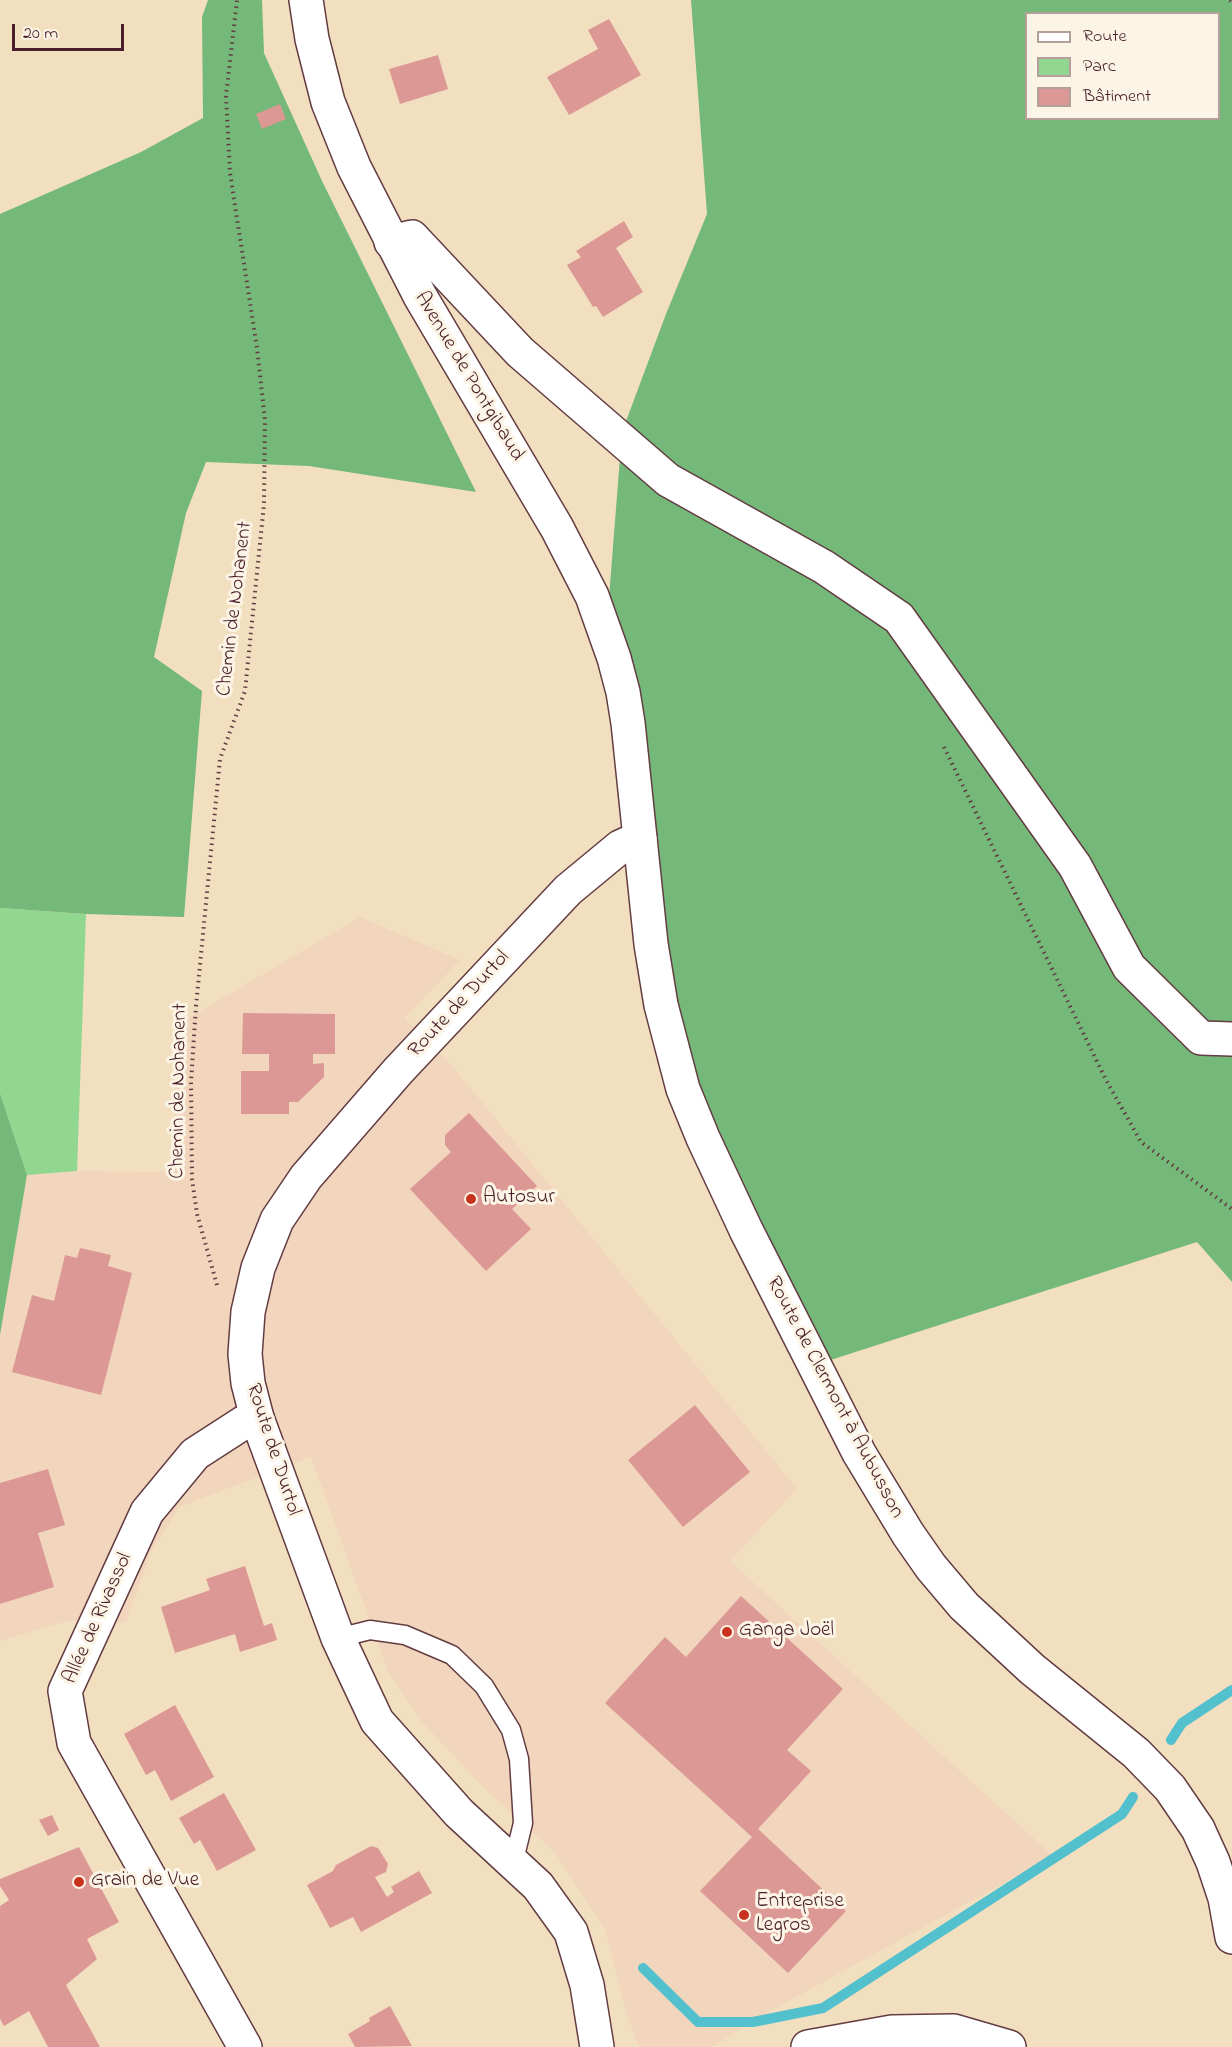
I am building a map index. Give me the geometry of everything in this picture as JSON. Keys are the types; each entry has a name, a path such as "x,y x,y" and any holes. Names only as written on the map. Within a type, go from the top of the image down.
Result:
{"street":[{"name":"Avenue de Pontgibaud","path":"306,0 312,39 328,102 354,167 420,296 547,511 592,597 614,658 623,692 630,752"},
{"path":"391,243 412,237 520,352 668,480 824,567 899,618 1075,867 1129,967 1201,1038 1232,1039"},
{"name":"Route de Clermont à Aubusson","path":"630,752 655,975 661,1005 683,1089 746,1230 860,1453 908,1534 931,1567 964,1606 1032,1669 1136,1753 1160,1776 1180,1800 1198,1829 1213,1862 1225,1898 1232,1937"},
{"name":"Route de Durtol","path":"597,2047 587,1985 571,1932 538,1887 459,1813 377,1721 338,1638 257,1418 248,1383 244,1354 248,1312 258,1268 277,1220 306,1177 398,1071 568,890 620,847 640,838"},
{"name":"Allée de Rivassol","path":"245,2047 74,1743 65,1690 147,1512 195,1454 243,1423 257,1418"},
{"path":"816,2046 892,2032 954,2031 1009,2047"}],"lane":[{"path":"338,1638 370,1630 405,1635 452,1655 484,1686 511,1730 519,1760 523,1824 513,1864"}],"path":[{"name":"Chemin de Nohanent","path":"237,0 226,96 230,174 256,338 266,420 264,504 245,691 220,759 197,994 191,1082 192,1179 197,1214 217,1285 248,1312"},
{"path":"939,738 1106,1080 1141,1142 1232,1209"}],"shaded area":[{"path":"360,917 460,960 405,1018 454,1068 797,1489 730,1561 1053,1856 774,2009 711,2047 639,2047 627,2016 605,1929 554,1851 486,1790 423,1723 388,1672 311,1457 179,1507 151,1553 126,1622 67,1621 0,1641 0,1335 27,1175 77,1171 173,1172 177,1025"}],"green space":[{"path":"208,0 262,0 264,53 322,181 476,492 309,466 206,462 186,513 154,657 202,691 184,917 0,908 0,214 141,152 203,118 202,17"},
{"path":"691,0 1232,0 1232,1282 1197,1242 815,1365 677,1076 607,623 622,432 666,314 707,214"},
{"path":"0,908 86,914 77,1171 27,1175 0,1093"},
{"path":"0,1093 27,1175 0,1335"}],"building":[{"path":"609,19 641,75 569,115 547,77 598,49 588,30"},
{"path":"438,55 448,89 400,104 389,69"},
{"path":"280,104 286,119 262,129 256,114"},
{"path":"624,221 633,237 616,248 643,292 603,317 596,306 593,307 567,265 581,257 576,251"},
{"path":"243,1013 335,1014 335,1054 313,1054 313,1064 324,1063 324,1077 298,1102 289,1102 289,1114 241,1114 241,1071 269,1071 269,1054 242,1054"},
{"name":"Autosur","path":"469,1113 537,1186 512,1209 531,1229 486,1271 410,1189 451,1152 445,1145 445,1135"},
{"path":"80,1248 111,1255 108,1266 132,1273 101,1395 12,1372 32,1295 54,1301 65,1255 77,1258"},
{"path":"695,1405 750,1472 683,1527 628,1460"},
{"path":"48,1469 65,1525 38,1533 54,1587 0,1604 0,1483"},
{"path":"245,1566 264,1626 272,1623 277,1640 240,1652 235,1634 175,1653 161,1607 210,1590 206,1579"},
{"path":"741,1596 843,1689 787,1750 811,1771 758,1829 846,1911 788,1973 700,1891 752,1837 605,1703 665,1637 686,1657"},
{"path":"175,1705 214,1777 171,1801 155,1770 146,1775 124,1734"},
{"path":"224,1793 256,1850 217,1871 200,1840 194,1844 179,1818"},
{"path":"52,1815 59,1830 48,1836 39,1820"},
{"path":"371,1846 378,1848 388,1864 386,1872 375,1877 387,1897 394,1892 391,1887 419,1871 432,1893 361,1932 353,1917 330,1928 307,1885 333,1871 336,1865"},
{"path":"79,1847 119,1922 87,1939 97,1959 66,1985 100,2047 48,2047 29,2011 4,2026 0,2019 0,1906 9,1900 0,1886 0,1879"},
{"path":"390,2006 412,2046 355,2047 348,2034"}],"waterway":[{"path":"1171,1740 1182,1723 1232,1690"},
{"path":"643,1968 698,2022 753,2022 823,2008 1122,1814 1133,1797"}],"place":[{"name":"Autosur","path":"471,1199"},
{"name":"Ganga Joël","path":"727,1632"},
{"name":"Grain de Vue","path":"79,1882"},
{"name":"Entreprise Legros","path":"744,1915"}]}
